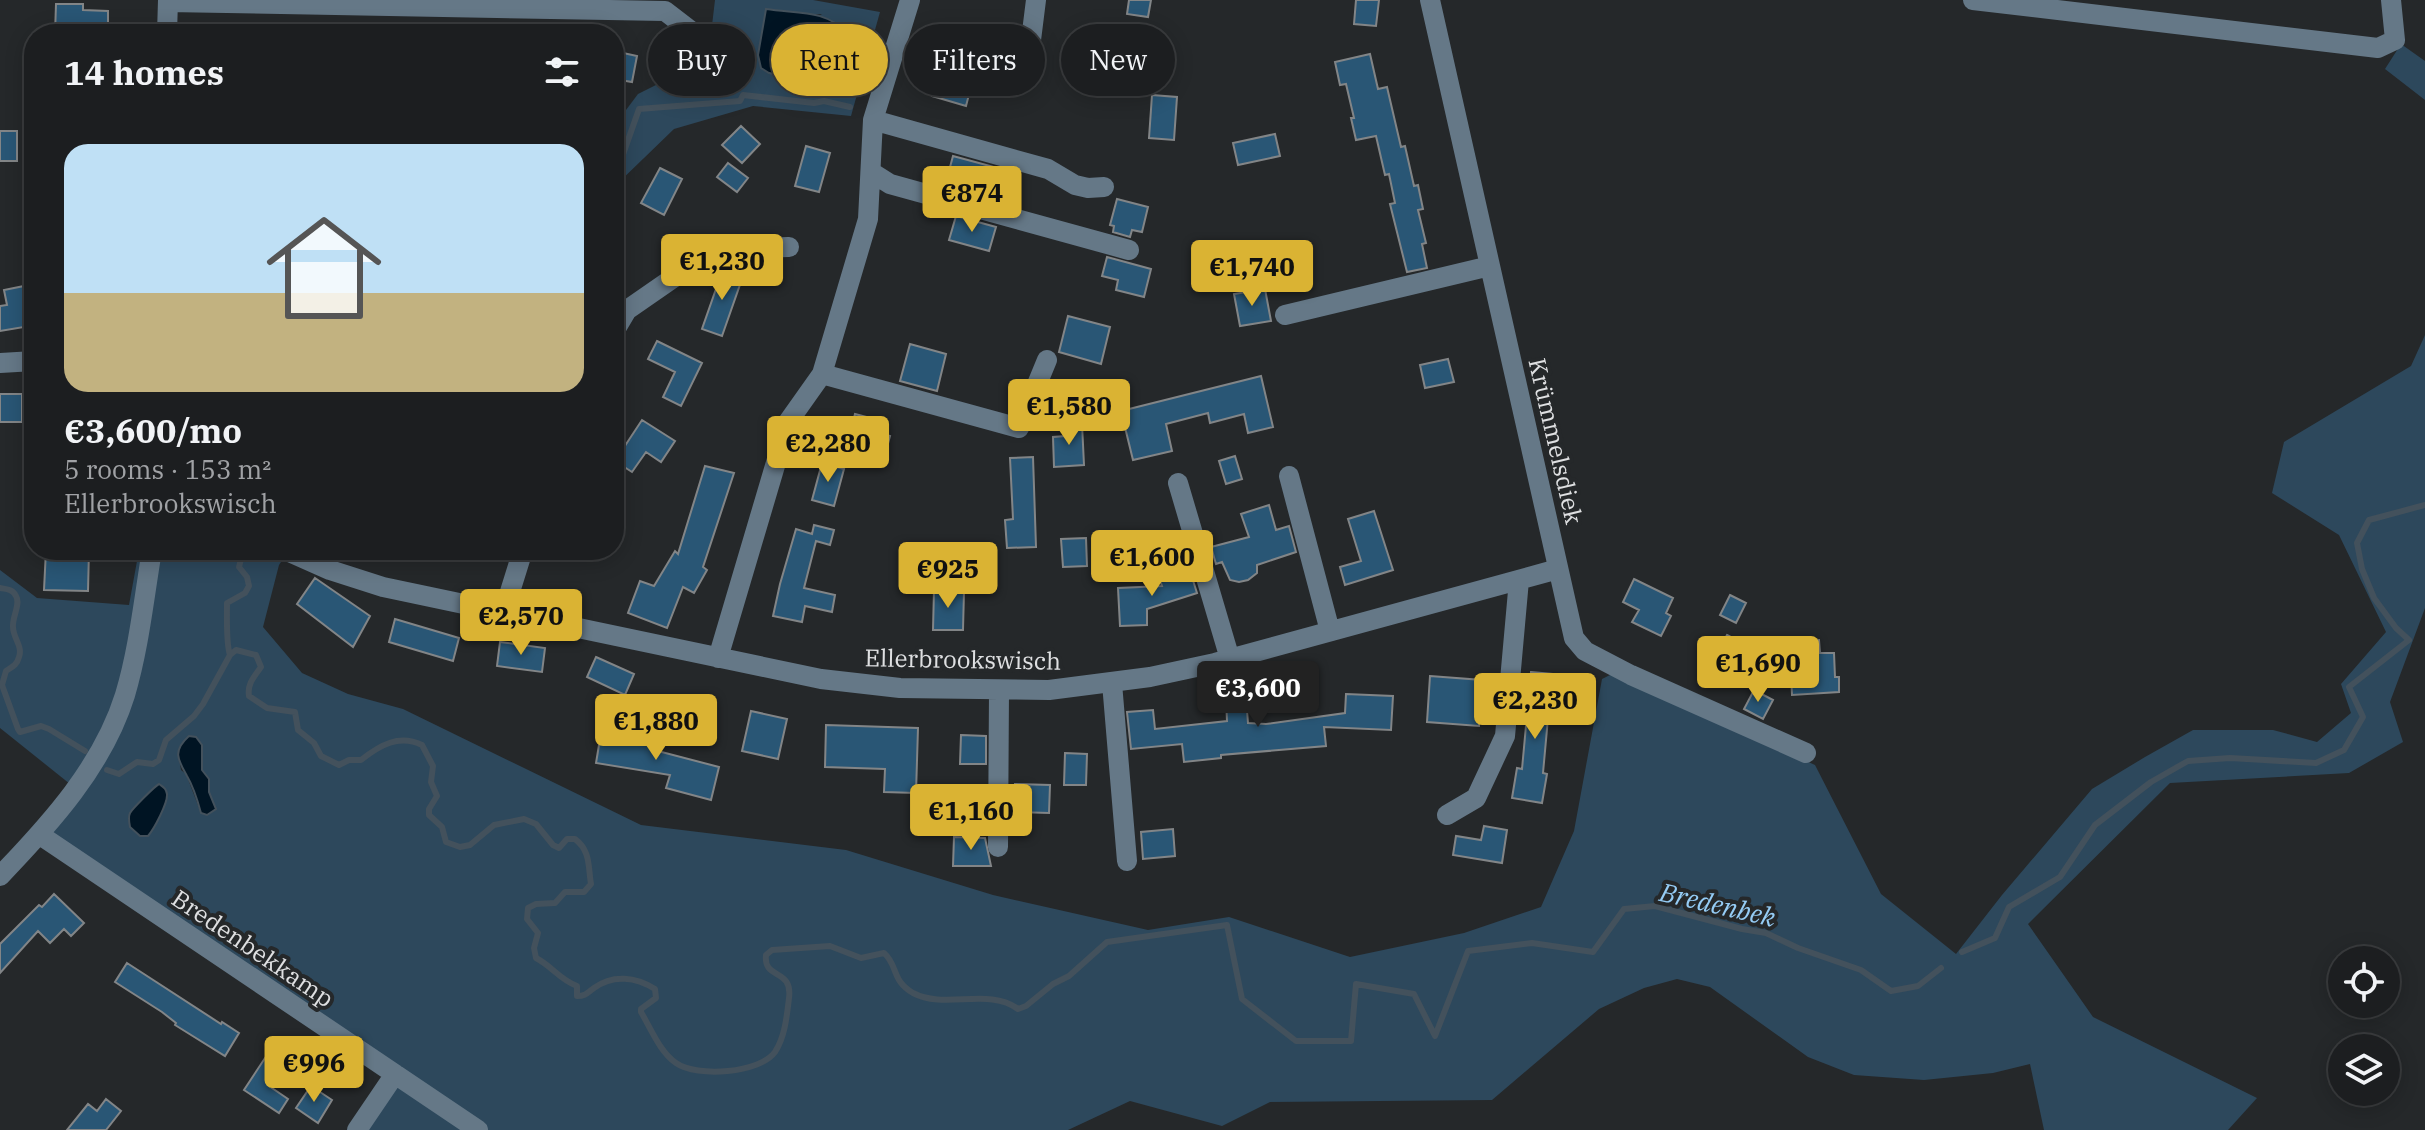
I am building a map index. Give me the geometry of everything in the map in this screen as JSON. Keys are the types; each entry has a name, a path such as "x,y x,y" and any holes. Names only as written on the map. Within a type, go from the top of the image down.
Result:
{"street":[{"path":"718,658 788,422 822,374 868,219 873,120 910,0"},
{"path":"1033,24 1036,0"},
{"name":"Krümmelsdiek","path":"1430,0 1574,638 1585,651 1631,675 1806,753"},
{"path":"1973,0 2378,48 2395,40 2391,0"},
{"path":"167,24 168,1 665,11 682,24"},
{"path":"873,120 1048,169 1075,185 1104,187"},
{"path":"871,172 890,184 1129,250"},
{"path":"624,315 715,249 789,247"},
{"path":"1285,315 1490,266"},
{"path":"822,374 1019,428 1047,360"},
{"path":"0,363 24,362"},
{"path":"1289,476 1330,631"},
{"path":"1178,483 1230,659"},
{"path":"0,876 40,835 103,747 124,696 137,643 150,560"},
{"name":"Ellerbrookswisch","path":"308,560 383,587 821,679 900,688 999,691 1049,690 1112,683 1230,659 1558,569"},
{"path":"504,611 520,560"},
{"path":"1447,815 1476,798 1505,736 1519,580"},
{"path":"1112,683 1127,861"},
{"path":"998,847 999,691"},
{"name":"Bredenbekkamp","path":"40,835 478,1130"},
{"path":"357,1130 395,1074"}],"shaded area":[{"path":"715,0 813,0 880,12 877,24 806,24 822,14 766,9 758,55 771,47 771,96 857,96 851,116 753,106 674,129 624,177 624,113 638,94 648,89 648,96 755,96 755,24 712,24"},
{"path":"766,9 820,16 836,24 771,24 771,73 761,68 758,55"},
{"path":"2401,44 2425,61 2425,100 2385,69"},
{"path":"2425,335 2425,608 2390,702 2403,742 2349,773 2170,783 2028,924 2093,1017 2257,1098 2228,1130 2044,1130 2030,1064 1993,1073 1924,1080 1854,1075 1808,1057 1710,987 1677,979 1644,988 1599,1009 1492,1100 1270,1102 1222,1126 1130,1101 1068,1130 358,1130 394,1075 40,835 75,788 0,728 0,570 37,598 129,605 137,560 282,560 263,627 302,673 348,694 403,709 641,825 846,850 993,895 1148,930 1229,917 1350,957 1464,933 1541,907 1574,831 1602,679 1614,673 1815,765 1881,894 1956,954 2092,789 2193,730 2273,730 2317,742 2351,713 2341,684 2386,632 2339,535 2272,493 2284,442 2411,366","holes":["202,745 202,770 214,804 201,813 186,774 181,770 178,752 182,746"]},
{"path":"189,736 196,737 202,745 202,770 209,779 209,792 216,809 207,815 201,813 178,756 180,746"},
{"path":"159,784 167,792 167,798 148,836 140,836 130,827 129,815"}],"building":[{"path":"1129,0 1151,0 1148,17 1127,14"},
{"path":"1356,0 1379,0 1376,26 1354,24"},
{"path":"56,4 83,4 83,10 108,11 108,24 55,24"},
{"path":"624,53 637,56 632,82 624,81"},
{"path":"1370,54 1378,89 1387,87 1401,147 1405,146 1414,186 1418,185 1423,209 1418,210 1426,243 1422,244 1427,268 1407,272 1390,204 1395,203 1389,174 1385,175 1376,136 1356,140 1346,84 1340,85 1335,62"},
{"path":"932,96 969,96 966,106"},
{"path":"1152,96 1177,97 1174,140 1149,138"},
{"path":"741,126 760,144 742,163 722,145"},
{"path":"0,131 17,131 17,161 0,161"},
{"path":"1275,134 1280,156 1238,165 1233,143"},
{"path":"806,146 830,153 819,192 795,186"},
{"path":"953,156 1001,169 993,199 946,182"},
{"path":"728,163 748,178 737,192 717,177"},
{"path":"660,168 682,179 664,215 641,203"},
{"path":"1117,199 1148,207 1142,232 1132,230 1130,237 1113,232 1114,226 1110,225"},
{"path":"956,216 996,227 989,251 949,240"},
{"path":"1107,257 1151,269 1144,297 1116,290 1118,280 1102,276"},
{"path":"723,269 743,276 722,336 702,329"},
{"path":"24,286 24,327 0,331 0,306 7,305 4,290"},
{"path":"1265,289 1271,321 1240,326 1234,294"},
{"path":"1068,316 1110,327 1101,364 1059,352"},
{"path":"657,341 702,363 681,406 663,397 675,372 648,359"},
{"path":"910,344 946,354 937,391 900,381"},
{"path":"1448,359 1454,382 1425,388 1420,365"},
{"path":"1261,376 1273,427 1248,433 1244,414 1210,423 1208,413 1166,424 1172,451 1133,460 1121,411"},
{"path":"0,394 22,394 22,422 0,422"},
{"path":"855,414 878,420 874,432 890,436 886,451 848,441"},
{"path":"642,420 675,441 661,462 646,452 632,472 624,467 624,447"},
{"path":"1082,424 1084,465 1054,467 1053,437 1065,436 1064,425"},
{"path":"1235,456 1242,479 1226,484 1219,461"},
{"path":"1033,457 1036,547 1007,548 1005,520 1013,519 1010,458"},
{"path":"822,463 844,469 834,506 812,500"},
{"path":"705,466 734,473 703,567 707,570 694,593 683,587 667,628 628,613 640,581 654,586 675,551 678,554"},
{"path":"1269,505 1276,530 1289,526 1296,552 1257,565 1257,573 1248,580 1230,580 1222,562 1216,564 1211,547 1249,537 1241,514"},
{"path":"1374,511 1393,570 1345,585 1340,567 1361,561 1348,519"},
{"path":"814,525 834,530 830,545 816,541 804,588 835,595 832,612 805,606 802,622 773,616 796,529 812,534"},
{"path":"1086,538 1087,566 1063,567 1061,539"},
{"path":"46,560 89,560 88,591 44,590"},
{"path":"1190,571 1197,593 1147,609 1147,625 1120,626 1118,588 1162,586 1160,580"},
{"path":"315,578 370,616 353,647 297,604"},
{"path":"1634,579 1673,598 1666,613 1671,616 1661,636 1632,622 1639,610 1623,602"},
{"path":"934,590 964,591 963,630 933,630"},
{"path":"1730,595 1746,603 1736,623 1720,615"},
{"path":"395,619 459,638 453,661 389,642"},
{"path":"1727,635 1761,653 1748,678 1713,660"},
{"path":"1819,640 1820,653 1834,653 1839,692 1792,695 1791,673 1799,673 1797,642"},
{"path":"500,642 545,648 542,672 497,666"},
{"path":"596,657 634,674 625,695 587,677"},
{"path":"1531,672 1552,674 1543,773 1547,774 1542,803 1512,798 1517,768 1522,769"},
{"path":"1430,676 1482,680 1479,726 1427,722"},
{"path":"1754,690 1773,700 1763,719 1744,709"},
{"path":"1346,694 1393,696 1391,730 1324,727 1326,746 1221,755 1221,758 1184,762 1182,744 1131,749 1127,712 1153,710 1155,729 1227,721 1226,698 1246,697 1248,723 1266,724 1345,713"},
{"path":"751,711 787,719 778,759 742,751"},
{"path":"826,725 918,728 916,793 884,792 885,769 825,767"},
{"path":"602,727 657,736 654,750 719,767 711,800 666,788 670,775 596,763"},
{"path":"961,735 986,736 986,764 960,764"},
{"path":"1065,753 1087,754 1086,785 1064,785"},
{"path":"1015,784 1050,785 1049,813 1015,812"},
{"path":"1484,826 1507,830 1502,863 1453,855 1456,836 1481,840"},
{"path":"1173,829 1175,856 1143,859 1141,832"},
{"path":"954,837 985,838 991,866 953,866"},
{"path":"54,894 84,923 71,936 64,929 50,943 38,931 0,973 0,944"},
{"path":"127,963 239,1033 225,1056 115,982"},
{"path":"267,1055 286,1067 272,1088 288,1099 279,1113 244,1090"},
{"path":"311,1086 332,1100 318,1123 296,1108"},
{"path":"106,1099 121,1111 106,1130 67,1130 88,1104 97,1111"}],"waterway":[{"path":"624,152 639,109 740,101 743,95 814,103 824,101 850,107"},
{"name":"Bredenbek","path":"1962,952 1995,938 2009,907 2060,877 2095,825 2151,782 2188,761 2230,758 2316,763 2344,750 2363,717 2349,687 2409,640 2374,598 2362,569 2357,543 2369,520 2425,505"},
{"path":"230,655 227,603 245,593 249,586 247,577 239,567 241,560"},
{"name":"Bredenbek","path":"0,588 11,591 17,599 13,627 20,653 16,664 6,671 2,685 18,729 20,732 41,726 85,751"},
{"name":"Bredenbek","path":"107,770 119,774 137,762 153,764 159,760 166,740 194,716 230,655 236,650 256,655 261,667 250,684 249,696 267,708 295,712 298,730 314,743 321,756 339,765 349,760 361,760 375,750 398,741 422,745 433,766 431,782 437,796 429,815 442,827 446,842 460,847 470,845 494,825 524,819 536,824 559,848 567,839 575,839 588,860 591,884 584,892 565,892 555,903 536,904 528,908 527,919 538,933 534,948 536,958 577,986 577,996 617,979 640,982 655,989 656,998 641,1012 665,1053 676,1063 698,1071 743,1069 756,1065 775,1052 785,1026 789,989 787,982 766,963 766,955 772,950 830,946 861,958 884,953 901,983 913,993 939,1000 994,1000 1018,1009 1069,976 1107,942 1227,925 1242,999 1296,1041 1351,1041 1356,984 1414,994 1435,1036 1468,951 1532,943 1593,952 1624,909 1655,906 1766,933 1861,970 1891,991 1918,986 1941,968"}]}
